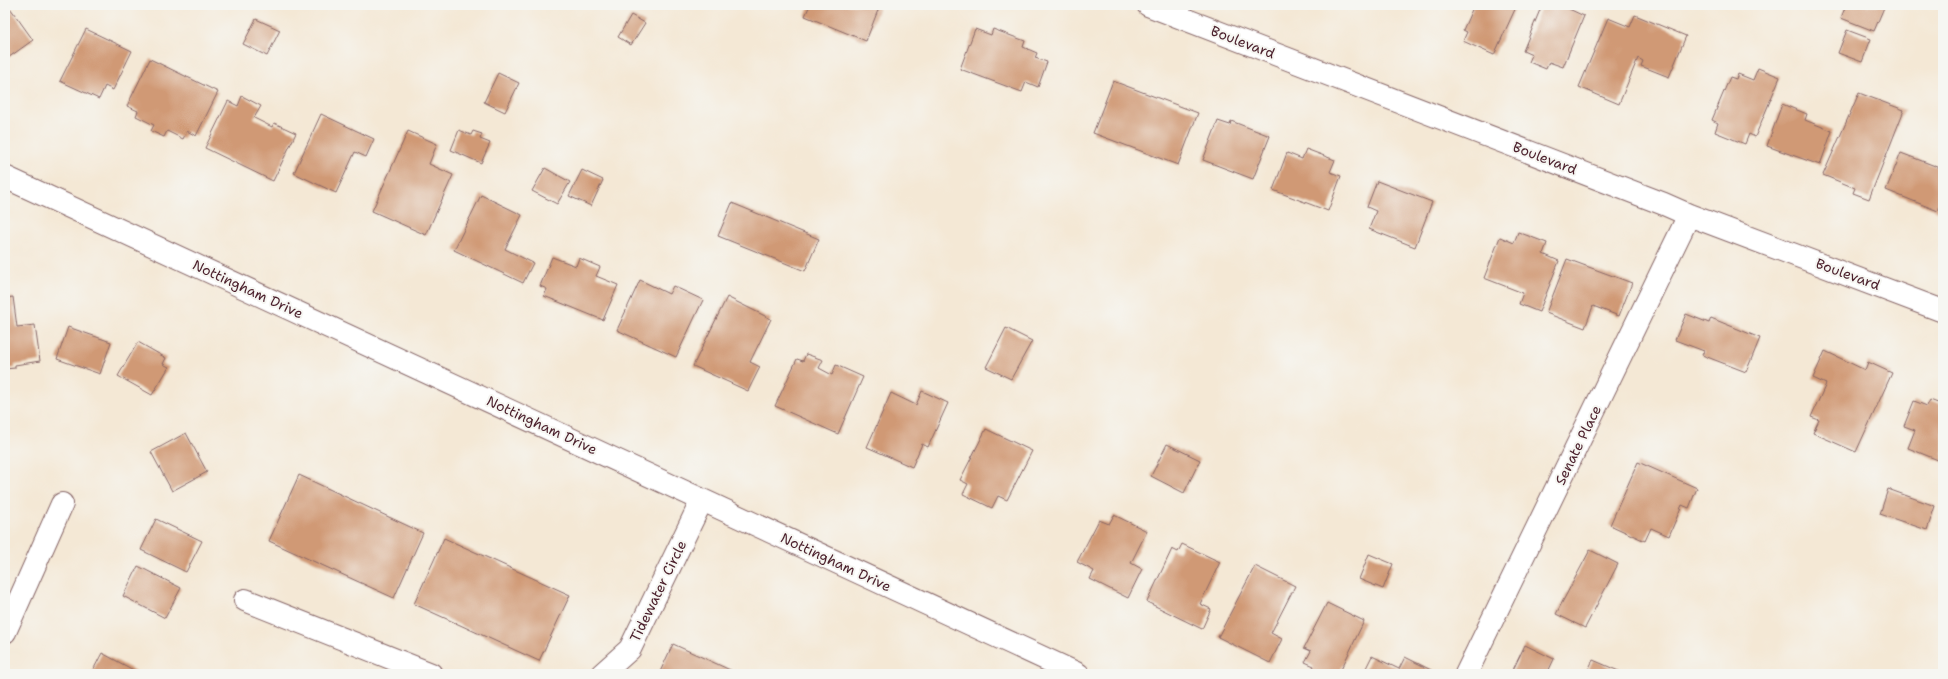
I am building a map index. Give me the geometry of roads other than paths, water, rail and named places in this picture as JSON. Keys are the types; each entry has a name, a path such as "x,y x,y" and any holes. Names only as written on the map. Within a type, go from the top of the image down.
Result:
{"street":[{"name":"Boulevard","path":"1148,5 1689,215 1943,310"},
{"name":"Nottingham Drive","path":"5,177 1078,674"},
{"name":"Senate Place","path":"1466,674 1689,215"},
{"name":"Tidewater Circle","path":"602,674 630,649 702,500"},
{"path":"5,632 62,504"},
{"path":"245,600 431,674"}]}
